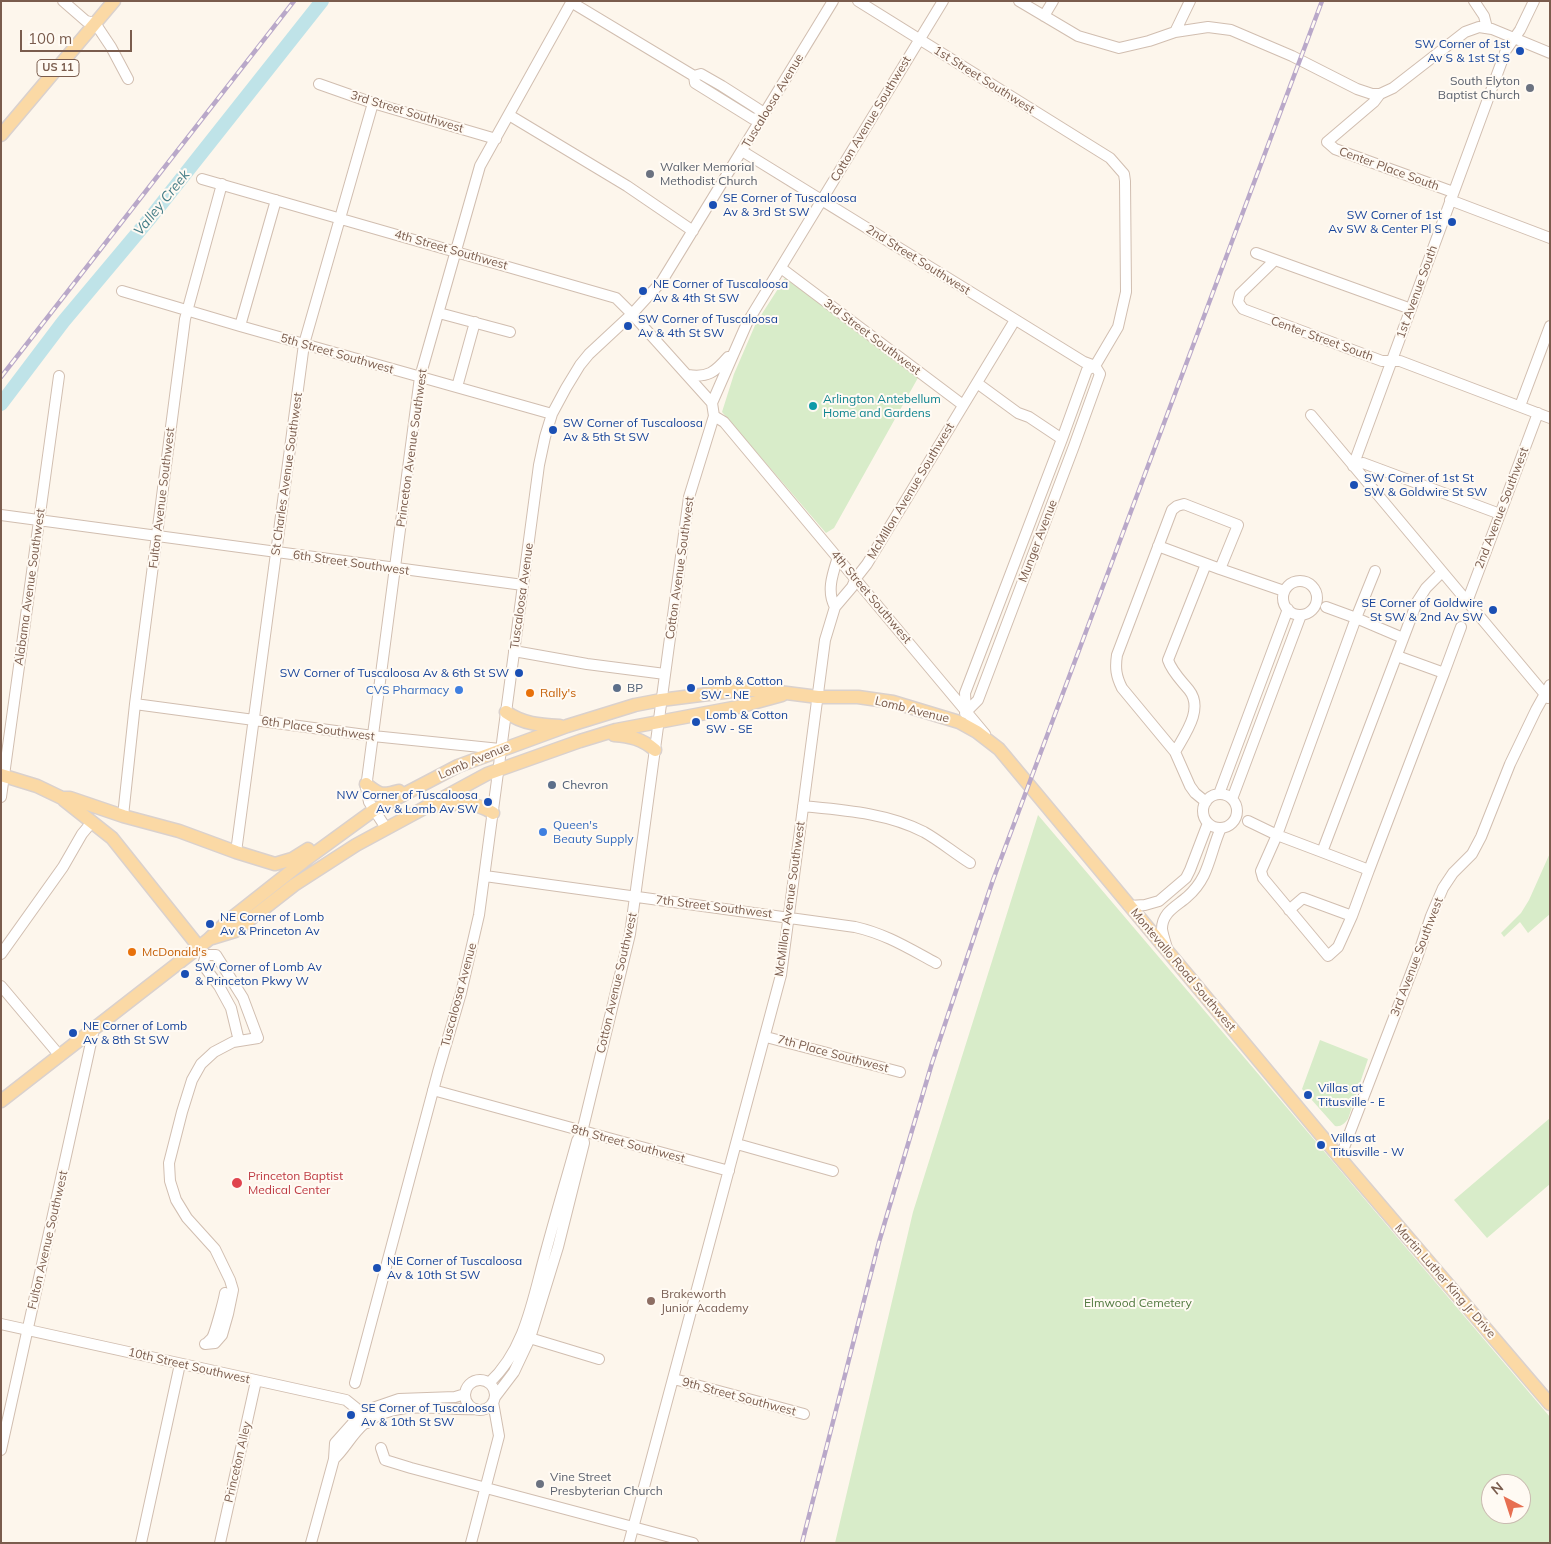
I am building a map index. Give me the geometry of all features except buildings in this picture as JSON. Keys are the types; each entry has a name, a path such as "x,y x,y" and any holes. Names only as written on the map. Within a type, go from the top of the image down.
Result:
{"main road":[{"name":"US 11","path":"1,135 114,1"},
{"name":"Lomb Avenue","path":"204,947 228,921 304,861 374,810 458,766 567,726 635,705 740,690 763,690 818,697 858,697 893,702 962,717 977,732 999,749 1026,781"},
{"name":"Lomb Avenue","path":"1,1101 204,947 235,931 294,884 356,844 478,778 498,769 528,761 616,730 738,708 787,694"},
{"path":"506,712 514,718 528,723 567,726"},
{"path":"601,735 628,736 646,743 655,750"},
{"path":"3,776 37,786 62,798 112,838 204,947"},
{"name":"Montevallo Road Southwest","path":"1026,781 1340,1158"},
{"path":"366,784 376,793 382,795 425,783"},
{"path":"62,798 70,798 275,864 292,859 348,828"},
{"path":"424,807 470,803 479,805 493,813"},
{"name":"Martin Luther King Jr Drive","path":"1340,1158 1550,1404"}],"street":[{"path":"63,1 86,21 95,23 111,47 128,79"},
{"name":"Tuscaloosa Avenue","path":"355,1383 433,1090 461,993 479,915 540,463 552,414 586,357 632,314 662,281 833,1"},
{"name":"1st Street Southwest","path":"858,1 1110,158"},
{"name":"Cotton Avenue Southwest","path":"494,1400 514,1372 558,1247 584,1142 582,1132 630,934 689,497 714,416 712,403 747,323 943,1"},
{"path":"1019,1 1078,36 1119,48 1149,42 1175,32 1208,27 1231,30 1306,63 1357,89 1372,94 1380,94 1393,88 1465,32 1480,27 1514,38 1550,53"},
{"path":"1044,16 1053,1"},
{"path":"1175,32 1190,1"},
{"path":"1474,1 1484,16 1487,28"},
{"name":"1st Avenue South","path":"1354,466 1506,50 1520,30 1534,1"},
{"path":"572,2 694,76 694,83 753,119 762,117"},
{"name":"Princeton Avenue Southwest","path":"386,828 369,802 366,784 420,377 480,166 572,2"},
{"name":"3rd Street Southwest","path":"319,84 373,103 496,138"},
{"name":"Center Place South","path":"1380,94 1374,102 1327,142 1335,149 1550,238"},
{"name":"St Charles Avenue Southwest","path":"236,852 304,344 373,103"},
{"path":"509,115 626,186 693,231"},
{"name":"2nd Street Southwest","path":"742,151 1015,320 1084,362 1095,366"},
{"name":"Munger Avenue","path":"962,717 965,693 1047,480 1086,370 1095,366 1118,327 1126,292 1125,181 1124,174 1110,158"},
{"path":"202,178 222,184"},
{"name":"4th Street Southwest","path":"222,184 616,298 712,403"},
{"name":"Fulton Avenue Southwest","path":"122,816 135,704 188,310 222,184"},
{"path":"240,326 276,200"},
{"path":"1256,253 1411,310"},
{"name":"Center Street South","path":"1275,260 1240,294 1238,298 1239,306 1249,312 1345,348 1382,361 1400,361 1550,418"},
{"name":"3rd Street Southwest","path":"781,268 963,405"},
{"name":"5th Street Southwest","path":"122,291 552,414"},
{"path":"439,312 510,332"},
{"name":"McMillon Avenue Southwest","path":"629,1543 766,1037 781,975 825,640 835,607 852,587 856,578 867,564 1015,320"},
{"path":"457,388 475,322"},
{"path":"1520,406 1550,326"},
{"path":"688,375 703,376 712,372 720,367 735,349"},
{"name":"Munger Avenue","path":"962,717 978,700 1060,484 1100,374 1095,366"},
{"name":"Alabama Avenue Southwest","path":"1,797 59,376"},
{"path":"977,383 1018,413 1029,417 1062,439"},
{"name":"2nd Avenue Southwest","path":"1467,602 1538,413"},
{"path":"1311,415 1467,602 1548,694"},
{"name":"4th Street Southwest","path":"714,416 724,422 856,578 962,717"},
{"path":"1354,466 1363,463 1500,514"},
{"path":"1047,480 1060,484"},
{"path":"1206,802 1190,786 1175,752 1122,688 1117,677 1116,667 1117,656 1158,546 1172,510 1177,506 1184,504 1238,525 1220,569"},
{"name":"6th Street Southwest","path":"1,515 523,585"},
{"path":"1158,546 1284,591"},
{"path":"835,607 832,602 830,583 838,557"},
{"path":"1175,752 1194,713 1195,702 1191,692 1171,668 1168,660 1206,564"},
{"path":"1375,571 1277,835 1261,871 1263,878 1328,956 1338,947 1352,916 1461,627"},
{"path":"1322,852 1416,602 1426,588 1442,572"},
{"path":"1302,580 1312,585 1316,590 1316,603 1306,614 1295,614 1288,609 1284,602 1284,591 1292,583 1302,580"},
{"path":"1003,594 1016,598"},
{"path":"1316,603 1322,608 1326,606 1403,638"},
{"path":"1219,794 1288,609"},
{"path":"1232,799 1301,615"},
{"path":"514,651 587,664 665,674"},
{"path":"1397,656 1444,673"},
{"name":"3rd Avenue Southwest","path":"1340,1158 1443,888 1453,873 1472,854 1481,838 1510,764 1536,710 1548,694"},
{"name":"6th Place Southwest","path":"135,704 373,736 501,749"},
{"path":"1219,794 1226,795 1232,799 1237,807 1236,817 1229,826 1221,828 1208,823 1203,813 1206,802 1210,798 1219,794"},
{"path":"803,806 856,812 908,825 925,833 970,863"},
{"path":"1236,817 1277,835 1369,870"},
{"path":"1,954 63,867 82,834 92,822"},
{"path":"1129,906 1145,905 1159,901 1186,878 1208,823"},
{"path":"1168,952 1162,928 1164,919 1192,891 1204,875 1221,828"},
{"name":"7th Street Southwest","path":"485,876 840,924 876,932 936,963"},
{"path":"1289,910 1303,898 1352,916"},
{"path":"204,947 216,955 240,993 258,1038 233,1042 214,1052 201,1064 192,1080 170,1163 170,1181 176,1200 187,1218 209,1243 220,1248 234,1276 230,1280 232,1290 222,1335 215,1343 205,1344 215,1336 218,1330 224,1314 225,1291 220,1269 210,1251 209,1243"},
{"path":"204,947 204,965 231,1008 239,1041"},
{"path":"1,986 60,1056"},
{"path":"226,998 240,993"},
{"name":"Fulton Avenue Southwest","path":"1,1450 94,1029"},
{"name":"7th Place Southwest","path":"766,1037 900,1072"},
{"name":"8th Street Southwest","path":"433,1090 729,1171"},
{"path":"737,1144 833,1171"},
{"name":"10th Street Southwest","path":"1,1324 346,1400 356,1408 364,1419"},
{"path":"525,1337 599,1359"},
{"name":"Cotton Avenue Southwest","path":"489,1383 508,1362 525,1337"},
{"path":"141,1543 180,1364"},
{"name":"9th Street Southwest","path":"674,1379 804,1414"},
{"path":"471,1543 499,1436 494,1388 482,1380 472,1382 466,1389 465,1394 468,1403 478,1409 490,1422 497,1440"},
{"name":"Princeton Alley","path":"220,1543 256,1381"},
{"path":"364,1419 367,1410 399,1399 455,1397 465,1394"},
{"path":"312,1543 334,1459 335,1443 364,1419 393,1409 411,1406 453,1410 485,1409 494,1400"},
{"path":"381,1448 385,1460 693,1543"}],"green space":[{"name":"Arlington Antebellum Home and Gardens","path":"785,278 919,376 834,528 826,533 722,412 734,374 756,323"},
{"name":"Elmwood Cemetery","path":"1038,815 1550,1417 1550,1543 835,1543 913,1212"},
{"path":"1550,853 1550,914 1528,933 1520,922 1504,937 1501,933 1521,913 1529,900"},
{"path":"1320,1040 1368,1059 1348,1119 1339,1126 1335,1126 1302,1089"},
{"path":"1550,1118 1550,1184 1487,1238 1454,1200"}],"waterway":[{"name":"Valley Creek","path":"1,404 63,322 151,217 322,1"}],"railway":[{"path":"1,377 294,1"},
{"path":"802,1543 879,1242 932,1063 993,880 1322,1"}],"place":[{"name":"SW Corner of 1st Av S & 1st St S","path":"1520,51"},
{"name":"South Elyton Baptist Church","path":"1530,88"},
{"name":"Walker Memorial Methodist Church","path":"650,174"},
{"name":"SE Corner of Tuscaloosa Av & 3rd St SW","path":"713,205"},
{"name":"SW Corner of 1st Av SW & Center Pl S","path":"1452,222"},
{"name":"NE Corner of Tuscaloosa Av & 4th St SW","path":"643,291"},
{"name":"SW Corner of Tuscaloosa Av & 4th St SW","path":"628,326"},
{"name":"Arlington Antebellum Home and Gardens","path":"813,406"},
{"name":"SW Corner of Tuscaloosa Av & 5th St SW","path":"553,430"},
{"name":"SW Corner of 1st St SW & Goldwire St SW","path":"1354,485"},
{"name":"SE Corner of Goldwire St SW & 2nd Av SW","path":"1493,610"},
{"name":"SW Corner of Tuscaloosa Av & 6th St SW","path":"519,673"},
{"name":"BP","path":"617,688"},
{"name":"Lomb & Cotton SW - NE","path":"691,688"},
{"name":"CVS Pharmacy","path":"459,690"},
{"name":"Rally's","path":"530,693"},
{"name":"Lomb & Cotton SW - SE","path":"696,722"},
{"name":"Chevron","path":"552,785"},
{"name":"NW Corner of Tuscaloosa Av & Lomb Av SW","path":"488,802"},
{"name":"Queen's Beauty Supply","path":"543,832"},
{"name":"NE Corner of Lomb Av & Princeton Av","path":"210,924"},
{"name":"McDonald's","path":"132,952"},
{"name":"SW Corner of Lomb Av & Princeton Pkwy W","path":"185,974"},
{"name":"NE Corner of Lomb Av & 8th St SW","path":"73,1033"},
{"name":"Villas at Titusville - E","path":"1308,1095"},
{"name":"Villas at Titusville - W","path":"1321,1145"},
{"name":"Princeton Baptist Medical Center","path":"237,1183"},
{"name":"NE Corner of Tuscaloosa Av & 10th St SW","path":"377,1268"},
{"name":"Brakeworth Junior Academy","path":"651,1301"},
{"name":"SE Corner of Tuscaloosa Av & 10th St SW","path":"351,1415"},
{"name":"Vine Street Presbyterian Church","path":"540,1484"}]}
